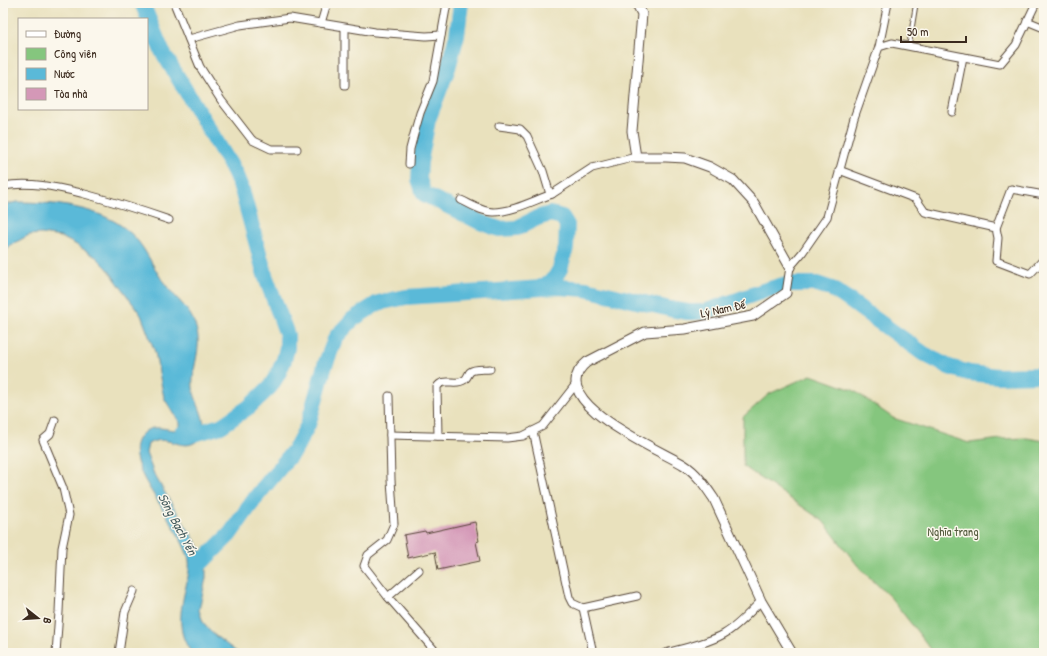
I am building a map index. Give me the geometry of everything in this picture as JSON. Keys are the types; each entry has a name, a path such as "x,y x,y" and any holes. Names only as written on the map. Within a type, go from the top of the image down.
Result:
{"street":[{"path":"174,3 200,68 221,100 252,140 271,149 297,149"},
{"path":"321,24 327,3"},
{"path":"409,164 410,149 420,113 433,81 447,3"},
{"path":"636,3 642,14 632,131 636,157"},
{"path":"461,200 480,209 494,212 507,210 552,194 592,168 636,157 666,156 686,158 710,167 733,180 754,203 790,267 802,253 827,217 854,118 879,47 888,3"},
{"path":"879,47 892,43 1000,64 1016,45 1036,3"},
{"path":"189,39 240,25 290,18 345,28 426,36 441,35"},
{"path":"1027,22 1044,28"},
{"path":"345,28 345,85"},
{"path":"952,112 963,57"},
{"path":"500,126 520,129 527,136 543,171 549,191 552,194"},
{"path":"840,170 916,199 925,212 996,228"},
{"path":"3,186 16,183 55,187 118,202 169,220"},
{"path":"1044,195 1011,189 996,228 998,238 996,261 1030,274 1044,258"},
{"name":"Lý Nam Đế","path":"576,384 577,373 580,367 645,332 685,329 753,316 786,293 790,267"},
{"path":"438,436 439,384 442,382 457,382 465,380 471,372 475,370 490,369"},
{"path":"390,435 507,438 523,436 543,426 576,384"},
{"path":"576,384 584,401 610,424 651,449 684,466 694,473 705,485 714,499 761,601 792,653"},
{"path":"389,396 394,524 387,540 368,555 364,566 388,597 437,653"},
{"path":"55,420 50,434 43,440 63,488 69,516 62,548 56,653"},
{"path":"533,431 569,597 572,603 584,608 637,596"},
{"path":"388,597 419,570"},
{"path":"119,653 126,612 134,591"},
{"path":"665,653 697,644 723,634 744,618 761,601"},
{"path":"584,608 593,653"}],"lane":[{"path":"909,46 916,3"}],"green space":[{"name":"Nghĩa trang","path":"811,375 853,390 893,418 969,443 1001,439 1027,438 1044,441 1044,653 934,653 891,598 858,566 823,521 743,466 743,417 769,394"}],"water":[{"name":"Sông Bạch Yến","path":"17,202 45,203 75,207 90,211 116,222 139,242 160,277 186,308 193,320 198,337 198,343 193,376 193,388 202,414 204,427 203,433 199,439 188,445 162,440 155,441 148,444 146,453 154,474 198,545 206,564 206,578 199,610 203,622 213,634 238,653 192,653 183,637 181,629 181,612 189,571 188,556 183,544 145,480 136,458 136,447 139,438 147,430 158,428 177,430 180,427 180,423 164,398 155,352 141,315 107,268 96,257 61,237 41,234 29,235 11,245 3,253 3,205"}],"building":[{"path":"475,522 479,541 476,542 480,561 438,570 435,552 408,558 404,535 425,531 426,533"}],"waterway":[{"path":"142,3 162,51 234,171 242,190 265,275 287,335 287,348 278,374 270,387 249,407 221,426 194,434 182,434"},
{"path":"461,3 457,35 448,68 428,120 420,162 419,179 424,194 480,222 499,229 517,228 537,218 550,214 562,217 567,225 566,248 560,269 554,279 540,288"},
{"path":"199,565 230,534 256,497 295,449 308,425 325,365 336,337 353,319 378,303 406,297 558,287 586,289 670,309 688,312 704,312 787,284 817,284 832,289 924,354 949,367 969,373 998,376 1044,375"}]}
